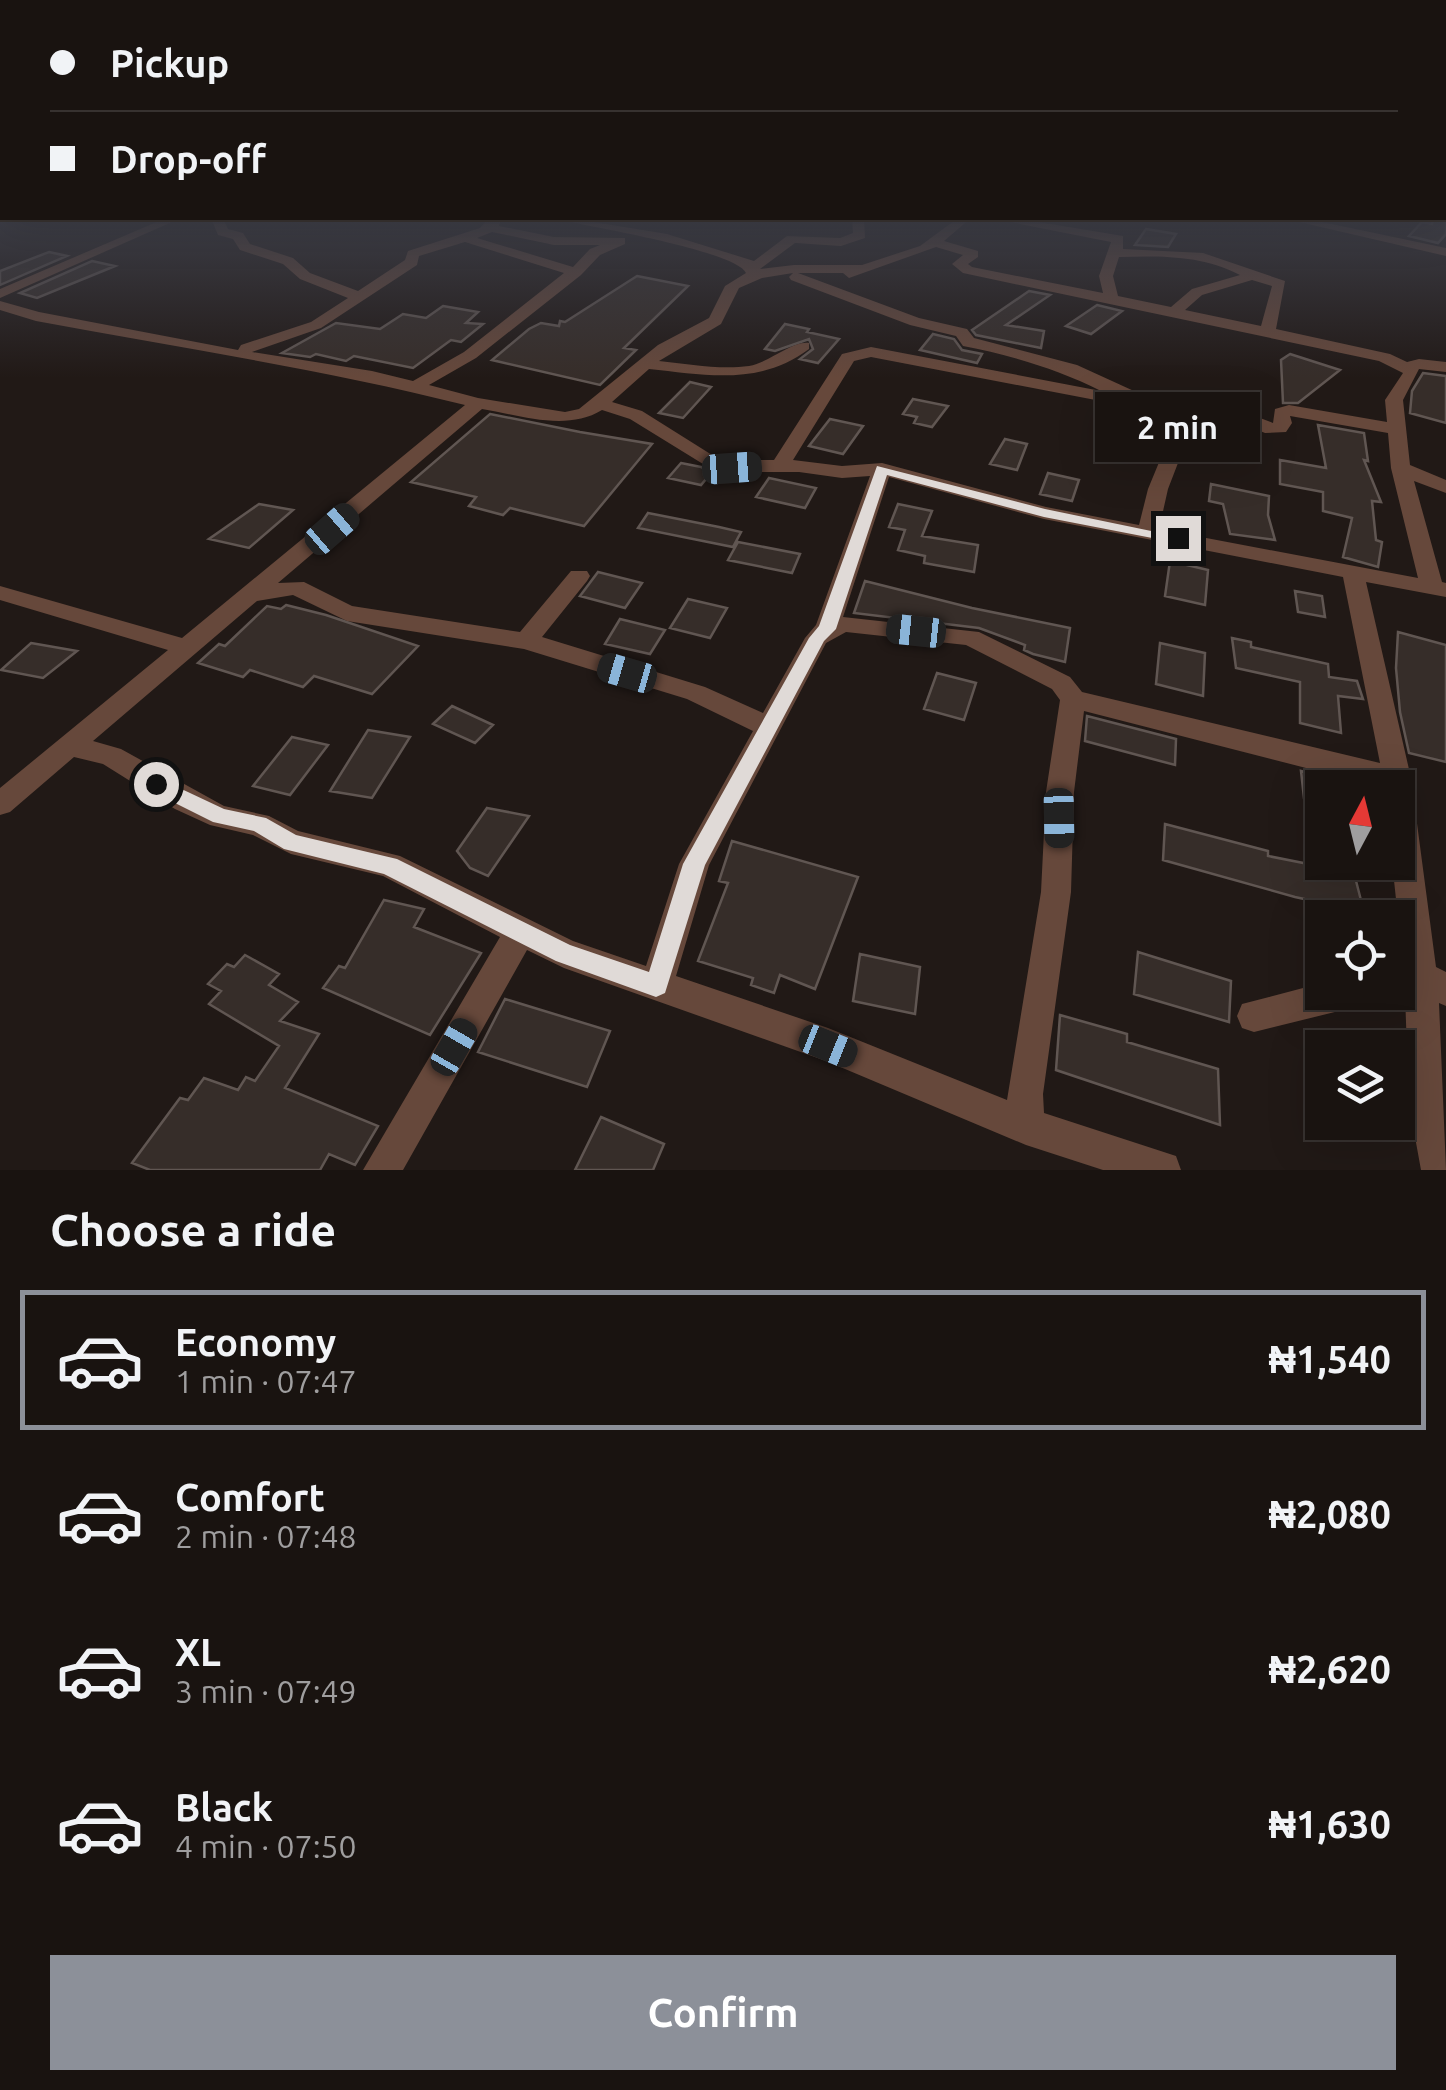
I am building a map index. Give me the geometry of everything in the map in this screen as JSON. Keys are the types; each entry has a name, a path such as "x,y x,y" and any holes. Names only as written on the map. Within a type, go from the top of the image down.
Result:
{"street":[{"path":"2,305 74,269"},
{"path":"297,269 305,276 357,296"},
{"path":"242,355 247,348 316,325 401,269"},
{"path":"565,269 576,272"},
{"path":"417,387 429,375 470,354 579,269"},
{"path":"2,305 417,387 478,403 566,417 585,414 644,364 716,321 724,297 756,269"},
{"path":"752,272 862,269"},
{"path":"822,285 862,269"},
{"path":"600,404 636,416 716,466 780,466 842,472 882,469 1044,513 1439,589 1400,468 1394,400 1412,371 1408,367 1384,357 1268,330 964,269"},
{"path":"1108,269 1106,276 1112,300"},
{"path":"1235,269 1280,284 1268,330"},
{"path":"778,272 915,322 962,332 969,343 987,344 1025,359 1070,369 1156,407 1184,424 1158,489 1148,532"},
{"path":"1174,312 1197,292 1252,276"},
{"path":"644,364 754,373 789,359 803,346"},
{"path":"780,466 848,357 871,352 1156,407 1191,412 1215,406 1271,430 1280,428 1284,423 1282,413 1289,410 1395,429"},
{"path":"1408,367 1446,366"},
{"path":"0,804 478,403"},
{"path":"1400,468 1446,487"},
{"path":"827,629 882,469"},
{"path":"1353,573 1394,770"},
{"path":"526,641 579,576"},
{"path":"254,594 296,587 346,613 526,641 696,693 769,726"},
{"path":"0,593 190,648"},
{"path":"656,986 694,864 817,638 827,629 846,624 971,638 1061,683 1073,699 1363,770"},
{"path":"1026,1126 1025,1094 1056,892 1060,792 1073,699"},
{"path":"69,746 111,756 184,802 220,816 259,824 291,842 389,866 449,893 520,934 828,1046 1026,1126 1162,1170"},
{"path":"1408,880 1421,982 1426,1104 1440,1170"},
{"path":"382,1170 520,934"},
{"path":"1254,1016 1305,1003"}],"building":[{"path":"6,269 38,269 0,285 0,271"},
{"path":"75,269 109,269 37,298 20,293"},
{"path":"637,276 688,286 624,348 636,350 600,385 492,360 529,329 541,323 559,326 560,321 565,322"},
{"path":"1029,291 1050,295 1006,325 1044,331 1041,348 976,335 972,330"},
{"path":"1097,305 1122,311 1091,334 1066,326"},
{"path":"443,306 478,312 466,323 483,324 461,342 451,340 413,368 354,356 346,361 316,354 310,357 282,353 336,323 380,329 403,314 426,318"},
{"path":"785,324 839,339 818,363 800,359 813,349 809,339 775,351 765,349"},
{"path":"933,334 954,339 962,350 982,354 977,363 920,350"},
{"path":"1290,354 1340,370 1298,403 1283,403 1281,360"},
{"path":"1423,373 1446,376 1446,423 1410,413 1412,391"},
{"path":"690,382 711,387 683,418 659,413"},
{"path":"913,399 948,406 932,427 914,423 917,417 903,414"},
{"path":"490,414 652,444 584,526 510,508 503,515 469,506 476,497 411,482"},
{"path":"830,419 863,426 843,454 809,446"},
{"path":"1318,425 1364,433 1368,461 1364,460 1381,502 1372,501 1376,540 1382,542 1378,567 1343,557 1352,518 1323,511 1323,492 1280,484 1280,460 1326,468"},
{"path":"1005,439 1027,444 1017,470 990,464"},
{"path":"681,463 711,473 701,485 668,478"},
{"path":"1048,473 1079,480 1072,501 1040,494"},
{"path":"769,478 816,488 805,508 756,497"},
{"path":"1211,484 1269,496 1268,515 1275,540 1230,534 1223,504 1209,501"},
{"path":"259,504 293,510 249,548 209,539"},
{"path":"898,504 932,511 922,536 978,545 974,572 924,563 925,556 898,550 905,530 889,527"},
{"path":"648,513 741,532 733,547 638,528"},
{"path":"738,542 800,554 792,573 728,560"},
{"path":"1170,561 1208,570 1205,605 1165,596"},
{"path":"598,572 642,583 625,608 580,596"},
{"path":"865,581 1070,628 1065,662 1033,654 1024,650 1025,645 979,628 854,613"},
{"path":"1295,591 1322,596 1325,617 1298,612"},
{"path":"688,599 727,608 710,638 670,628"},
{"path":"286,605 418,646 372,694 314,676 303,687 250,670 243,677 198,663 219,644 225,646 267,606 281,609"},
{"path":"620,619 665,630 650,654 605,644"},
{"path":"1398,632 1446,645 1446,762 1409,753 1396,668"},
{"path":"1232,638 1251,642 1251,647 1328,664 1329,677 1357,681 1363,699 1338,696 1341,733 1300,723 1300,682 1236,668"},
{"path":"31,643 77,651 43,678 1,670"},
{"path":"1160,643 1205,653 1203,696 1156,684"},
{"path":"937,673 976,683 964,720 924,709"},
{"path":"452,706 493,725 475,743 433,724"},
{"path":"1087,716 1176,739 1175,765 1085,741"},
{"path":"368,730 410,737 372,798 330,791"},
{"path":"292,737 328,745 290,795 253,786"},
{"path":"1301,771 1305,772 1304,798"},
{"path":"487,808 529,816 488,876 470,868 457,851"},
{"path":"1165,824 1305,863 1305,880 1356,880 1361,900 1309,900 1163,860"},
{"path":"732,841 858,877 815,989 780,975 774,993 751,985 753,978 698,961 728,883 719,881"},
{"path":"384,900 424,909 414,927 481,953 430,1035 323,988 339,966 345,968"},
{"path":"1138,952 1231,981 1229,1022 1134,994"},
{"path":"860,954 920,967 915,1014 853,1001"},
{"path":"245,955 279,974 269,985 298,1002 280,1021 319,1034 285,1088 378,1126 355,1165 329,1154 320,1170 150,1170 132,1163 180,1098 188,1100 204,1078 238,1090 246,1077 255,1081 279,1046 209,1004 221,991 208,984 227,964 234,967"},
{"path":"505,999 610,1031 587,1087 478,1052"},
{"path":"1060,1015 1127,1034 1127,1042 1218,1069 1220,1125 1056,1070"},
{"path":"601,1117 664,1144 653,1170 575,1170"}],"route":[{"path":"156,784 184,802 220,816 259,824 291,842 389,866 449,893 520,934 656,986 694,864 817,638 827,629 882,469 1044,513 1178,538"}]}
